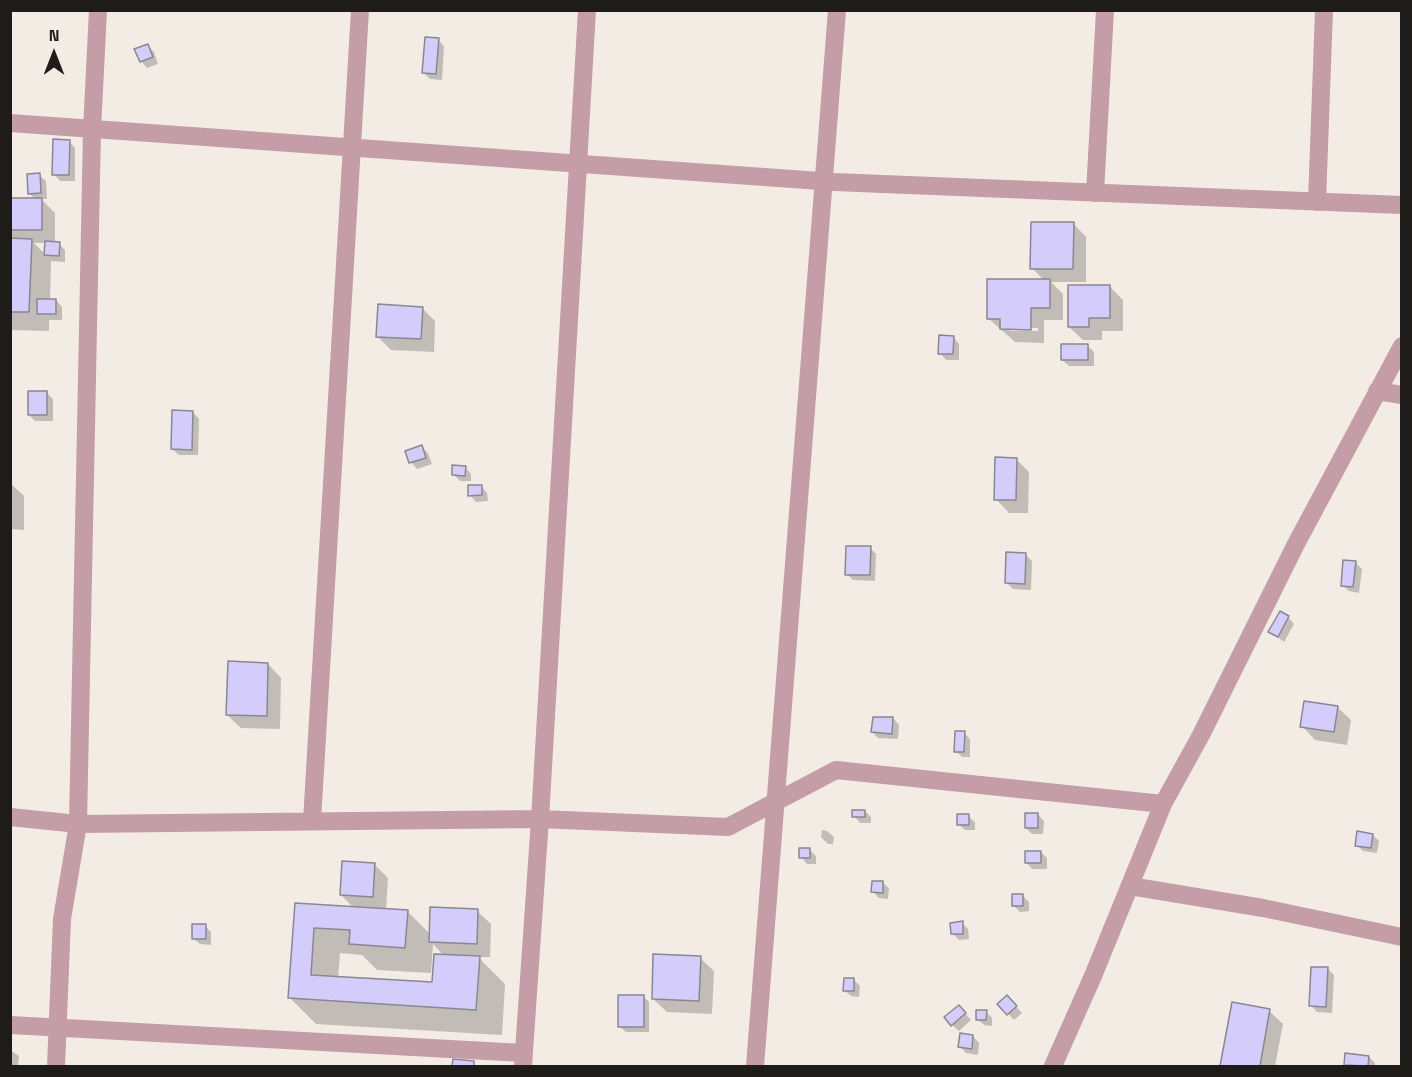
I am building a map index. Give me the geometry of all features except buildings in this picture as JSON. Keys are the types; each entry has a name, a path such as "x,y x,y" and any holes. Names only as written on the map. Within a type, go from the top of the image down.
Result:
{"street":[{"path":"56,1066 62,919 78,824 92,130 99,10"},
{"path":"312,821 360,10"},
{"path":"10,1024 523,1060 540,819 587,10"},
{"path":"755,1066 837,10"},
{"path":"1095,193 1105,10"},
{"path":"1317,202 1324,10"},
{"path":"10,123 824,181 1401,205"},
{"path":"1053,1066 1093,976 1163,804 1202,735 1296,544 1401,346"},
{"path":"1377,390 1401,395"},
{"path":"10,816 78,824 540,819 728,827 836,770 1163,804"},
{"path":"1130,886 1263,908 1401,937"}]}
